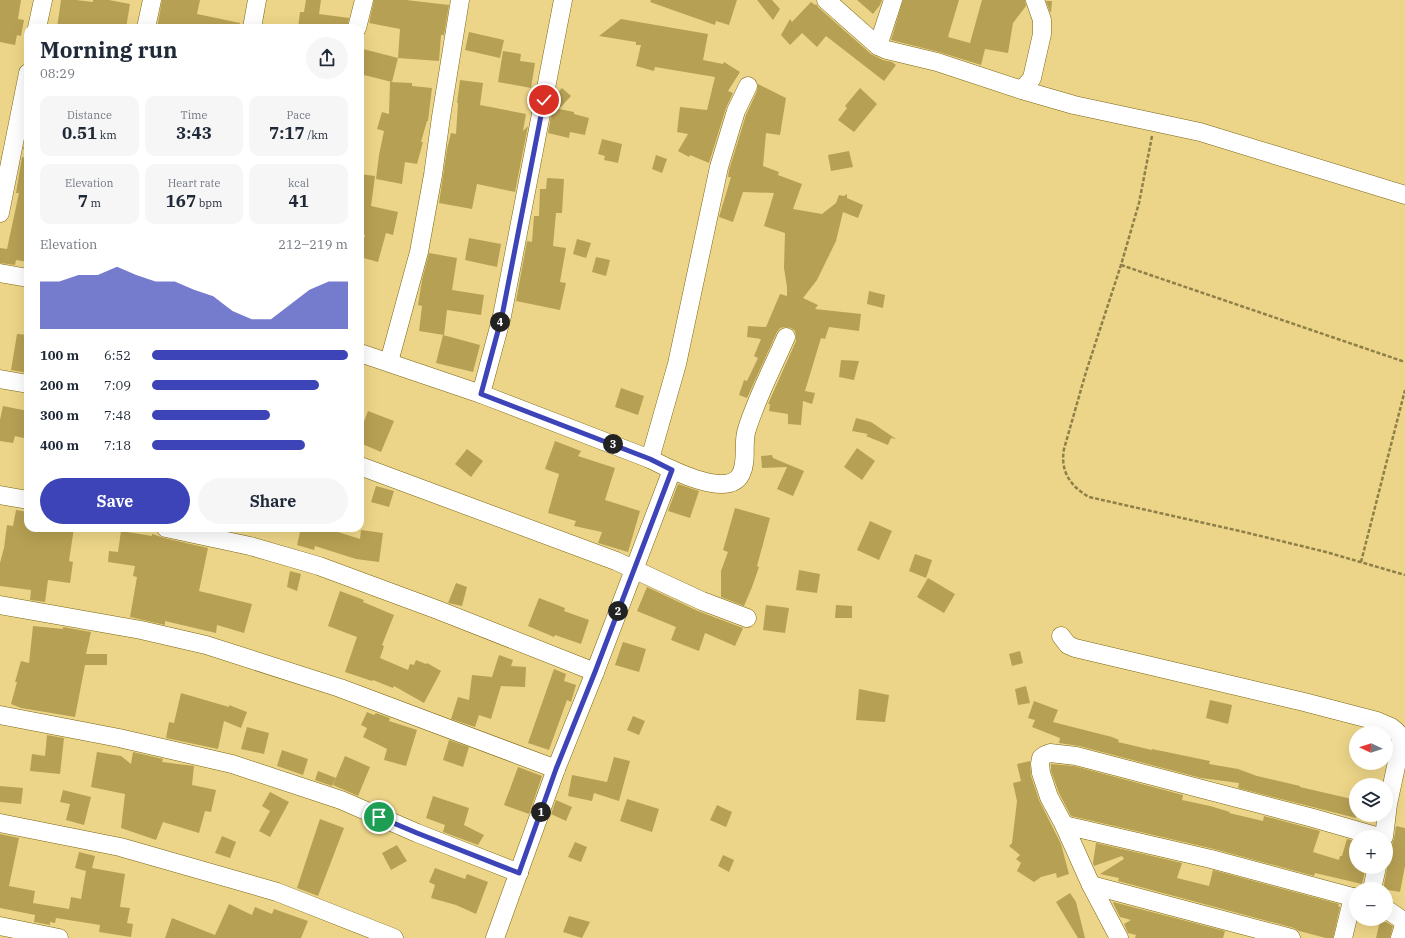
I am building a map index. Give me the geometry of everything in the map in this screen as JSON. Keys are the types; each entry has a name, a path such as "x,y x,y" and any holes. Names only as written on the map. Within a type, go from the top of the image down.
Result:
{"street":[{"path":"38,24 42,0"},
{"path":"147,24 152,0"},
{"path":"253,24 257,0"},
{"path":"358,24 364,0"},
{"path":"389,362 418,252 433,175 460,0"},
{"path":"481,394 502,316 563,0"},
{"path":"826,0 878,46 887,50 937,62 1022,90 1074,105 1200,132 1405,195"},
{"path":"878,46 893,0"},
{"path":"1022,90 1032,78 1042,34 1042,20 1035,0"},
{"path":"650,459 677,364 719,167 736,111 748,86"},
{"path":"0,213 24,93"},
{"path":"0,273 24,277"},
{"path":"364,354 481,394 650,459 672,470 703,482 726,484 737,480 744,465 746,431 786,337"},
{"path":"0,379 24,383"},
{"path":"364,467 634,568 702,601 747,618"},
{"path":"495,938 556,769 595,672 672,470"},
{"path":"0,495 24,499"},
{"path":"185,532 250,546 319,566 438,610 595,672"},
{"path":"0,605 141,630 206,646 340,688 556,769"},
{"path":"1061,636 1068,645 1075,648 1304,702 1377,721 1391,727 1400,736 1401,743 1388,804 1385,830"},
{"path":"0,715 119,738 232,764 341,800 417,833 519,873"},
{"path":"1119,938 1091,885 1064,824 1049,797 1041,774 1040,764 1041,758 1045,755 1050,753 1076,756 1355,830"},
{"path":"0,823 120,846 277,892 394,938"},
{"path":"1064,824 1211,859 1349,895"},
{"path":"1091,885 1291,938"},
{"path":"1393,914 1405,922 1400,938"},
{"path":"1343,938 1349,918"},
{"path":"0,926 58,938"}],"path":[{"path":"1155,122 1139,203 1121,266 1086,372 1064,449 1062,460 1064,469 1072,484 1078,491 1089,497 1326,552 1405,575"},
{"path":"1121,266 1405,362"},
{"path":"1361,562 1405,390"}],"building":[{"path":"0,0 21,0 18,19 24,20 21,36 17,35 15,45 0,42"},
{"path":"61,0 93,2 93,0 109,0 130,4 127,24 58,24"},
{"path":"162,0 200,0 197,14 240,23 240,24 158,24"},
{"path":"306,0 321,0 319,14 349,18 348,24 298,24 300,12 304,12"},
{"path":"374,0 406,0 449,5 444,35 441,35 439,61 398,58 400,29 369,23"},
{"path":"651,0 737,0 729,25 716,21 715,25 650,2"},
{"path":"757,0 772,0 780,9 773,20"},
{"path":"857,0 882,0 873,14"},
{"path":"903,0 959,0 948,37 970,43 982,0 1025,0 1026,6 1013,23 1008,53 985,49 981,65 939,52 891,40"},
{"path":"1046,1 1052,1 1051,12 1050,12"},
{"path":"811,2 815,5 816,4 871,54 896,65 884,81 826,36 817,47 802,33 790,45 781,35 790,19 792,22"},
{"path":"621,19 708,34 703,60 723,64 724,62 740,72 728,91 733,93 726,108 709,163 690,155 689,157 678,151 688,134 677,132 680,107 707,110 715,77 655,67 654,71 636,66 641,45 636,45 636,42 599,36"},
{"path":"469,32 504,40 500,58 465,50"},
{"path":"364,49 398,58 392,82 364,75"},
{"path":"503,51 521,54 520,61 535,63 531,88 498,82"},
{"path":"460,80 483,83 480,105 526,114 523,131 528,126 515,192 477,184 472,209 439,203 447,149 451,133 456,134 457,103"},
{"path":"390,82 412,83 412,86 432,88 428,121 421,142 423,142 417,164 405,162 402,184 376,179 384,131 377,129 382,112 389,114"},
{"path":"758,84 786,98 780,135 766,133 763,166 779,172 778,175 802,184 793,209 822,214 836,203 839,195 844,196 847,194 847,198 863,205 858,218 843,212 836,241 817,280 803,298 818,305 815,309 861,314 859,331 829,327 825,339 821,338 805,391 815,393 812,404 803,401 801,425 788,424 788,414 769,411 770,404 768,404 796,341 795,331 791,328 780,328 747,398 739,395 744,380 747,381 758,358 754,356 761,339 747,337 748,326 766,327 780,294 787,296 784,268 785,233 764,226 774,193 743,192 733,222 719,217 731,177 728,177 729,170 746,115 757,91"},
{"path":"562,88 571,96 559,109 574,112 574,114 589,118 585,135 570,132 569,138 548,133 555,95"},
{"path":"860,88 877,104 854,132 838,120 847,108 845,106"},
{"path":"602,139 622,144 618,163 604,160 605,156 598,154"},
{"path":"849,151 853,167 831,171 828,155"},
{"path":"656,155 667,159 662,173 652,169"},
{"path":"22,157 24,157 24,261 16,260 15,265 0,263 0,248 7,249 19,193 16,193"},
{"path":"364,175 375,176 371,206 398,212 393,235 386,233 378,262 364,258"},
{"path":"547,178 564,179 562,213 556,213 553,246 566,248 560,282 566,283 560,310 516,301 527,241 532,242 534,216 539,216 540,189 546,189"},
{"path":"469,238 501,244 497,267 465,260"},
{"path":"577,239 591,243 586,258 573,254"},
{"path":"429,253 457,258 452,290 484,295 481,315 447,310 444,335 419,331 422,306 418,305 422,280"},
{"path":"596,257 610,260 606,276 592,272"},
{"path":"869,291 885,295 883,308 867,304"},
{"path":"17,334 24,335 24,372 11,370"},
{"path":"443,335 480,345 473,372 436,363"},
{"path":"841,360 859,361 854,380 839,377"},
{"path":"621,388 644,396 638,415 615,407"},
{"path":"3,406 24,410 24,438 15,436 13,443 0,441 0,420"},
{"path":"368,411 394,421 381,452 364,445 364,422"},
{"path":"856,418 871,422 896,439 891,438 888,445 866,436 868,434 852,431"},
{"path":"555,441 581,451 578,456 615,468 605,500 640,511 628,552 598,543 602,532 574,526 576,521 548,513 559,474 545,469"},
{"path":"857,448 875,461 862,480 844,467"},
{"path":"467,449 483,461 471,477 455,464"},
{"path":"772,455 773,458 804,471 793,496 777,489 787,467 762,468 761,456"},
{"path":"678,484 699,491 690,518 668,511"},
{"path":"376,486 394,491 389,507 371,502"},
{"path":"735,508 770,518 757,566 759,567 744,606 721,597 721,571 728,552 723,550"},
{"path":"16,510 24,511 24,532 73,532 69,561 73,562 70,583 48,580 45,602 30,600 31,590 0,586 0,563 4,548 7,525 13,526"},
{"path":"870,521 892,531 879,560 857,550"},
{"path":"364,530 383,533 379,562 356,559 315,546 314,550 297,545 300,532 338,532 360,539 361,532 364,532"},
{"path":"121,532 152,536 152,534 208,548 199,591 252,604 244,633 217,625 216,633 165,621 165,625 130,617 137,577 133,576 135,566 108,562 109,551 118,552"},
{"path":"915,554 932,560 926,578 909,571"},
{"path":"799,570 820,574 817,593 796,590"},
{"path":"290,571 301,574 297,591 287,587"},
{"path":"928,578 955,594 944,613 917,597"},
{"path":"456,583 467,587 462,606 448,603"},
{"path":"647,587 698,611 743,628 735,646 705,633 699,651 671,640 676,627 637,611"},
{"path":"340,591 364,600 363,602 394,615 382,645 384,646 380,658 408,670 410,664 414,665 416,660 426,664 427,663 441,671 424,703 394,686 393,688 373,680 372,681 345,672 357,637 328,626"},
{"path":"539,598 565,608 564,611 589,620 581,644 555,635 554,637 528,626"},
{"path":"766,605 789,608 785,633 763,630"},
{"path":"836,605 852,606 852,618 835,618"},
{"path":"33,626 63,629 63,627 91,632 86,654 107,654 107,665 85,665 75,717 21,708 11,704 21,661 29,663"},
{"path":"623,642 646,649 639,672 615,665"},
{"path":"1020,651 1023,663 1012,666 1009,654"},
{"path":"499,655 513,660 511,666 526,667 525,687 501,686 491,719 479,715 475,727 451,719 458,697 469,700 472,675 492,677"},
{"path":"554,669 566,674 564,681 576,685 571,702 567,700 549,750 528,743"},
{"path":"1026,686 1030,703 1018,705 1015,689"},
{"path":"859,689 889,695 885,722 856,720"},
{"path":"181,693 229,707 229,705 247,712 241,728 224,721 218,749 166,738 169,722 174,723"},
{"path":"1210,700 1232,705 1228,724 1206,718"},
{"path":"1034,701 1058,710 1053,722 1112,737 1119,740 1118,742 1210,761 1209,764 1238,769 1257,776 1349,798 1349,816 1238,788 1239,783 1201,778 1079,746 1059,743 1060,738 1032,727 1035,720 1028,718"},
{"path":"367,712 374,715 376,713 390,718 389,721 417,730 406,766 384,760 387,749 363,737 367,728 361,725"},
{"path":"633,716 645,721 639,735 627,730"},
{"path":"247,727 269,733 264,754 241,749"},
{"path":"47,735 64,738 60,774 30,771 32,754 45,756"},
{"path":"449,740 469,747 463,767 443,760"},
{"path":"282,750 308,759 303,775 277,766"},
{"path":"97,752 121,756 131,764 133,752 163,759 162,762 194,766 192,785 216,790 211,812 205,811 199,833 163,822 156,840 121,828 125,794 91,787"},
{"path":"345,756 370,767 358,796 333,785"},
{"path":"614,757 630,761 619,801 594,793 592,801 568,796 572,775 607,782"},
{"path":"1030,761 1031,776 1039,800 1061,844 1069,874 1057,878 1056,873 1041,877 1034,882 1017,871 1021,863 1016,859 1020,855 1009,846 1012,843 1017,801 1013,783 1021,781 1017,764"},
{"path":"1051,764 1074,766 1183,795 1182,800 1210,806 1230,812 1229,813 1263,821 1264,816 1320,831 1313,852 1339,860 1340,856 1342,856 1347,839 1349,839 1349,874 1364,874 1362,882 1353,882 1315,873 1314,876 1214,849 1071,816 1059,793 1051,771"},
{"path":"518,767 542,776 529,814 504,805"},
{"path":"318,771 336,778 332,786 315,780"},
{"path":"0,786 23,788 21,804 0,802"},
{"path":"63,790 91,797 84,825 66,820 70,804 60,802"},
{"path":"270,792 289,802 270,837 259,831 270,811 262,806"},
{"path":"433,796 469,808 464,825 484,835 478,845 443,832 445,825 426,818"},
{"path":"627,799 659,809 652,832 620,821"},
{"path":"556,800 572,807 566,821 551,814"},
{"path":"717,805 732,812 726,827 710,820"},
{"path":"320,819 344,828 318,896 297,888"},
{"path":"1396,826 1405,828 1405,866 1400,892 1393,891 1393,882 1384,882 1386,874 1393,874"},
{"path":"0,834 19,838 9,886 35,891 33,903 69,909 71,897 81,899 86,871 75,868 79,852 95,856 92,868 125,874 120,907 130,908 127,923 133,924 131,937 99,932 100,925 56,918 55,923 50,922 50,925 34,922 35,915 0,908"},
{"path":"222,836 236,842 230,858 215,853"},
{"path":"575,842 587,847 581,862 568,857"},
{"path":"1096,843 1182,863 1177,878 1209,886 1213,870 1339,904 1338,906 1340,907 1333,938 1326,938 1299,931 1294,928 1118,881 1119,878 1100,874 1124,859 1122,856 1094,866 1093,863"},
{"path":"397,845 407,861 391,870 382,853"},
{"path":"723,855 734,860 729,872 718,866"},
{"path":"435,868 465,879 467,874 488,882 476,914 456,905 431,898 435,885 429,882"},
{"path":"1070,893 1076,902 1085,938 1078,938 1056,902"},
{"path":"1113,902 1225,931 1223,938 1135,938 1136,935 1128,933 1124,924 1131,920 1120,917"},
{"path":"229,904 252,915 255,907 272,914 274,909 308,921 301,938 165,938 172,918 215,935"},
{"path":"569,916 590,922 582,938 563,932"},
{"path":"1379,926 1393,926 1390,938 1376,938"}],"route":[{"path":"379,817 519,873 556,769 595,672 672,470 650,459 481,394 502,316 544,100"}]}
